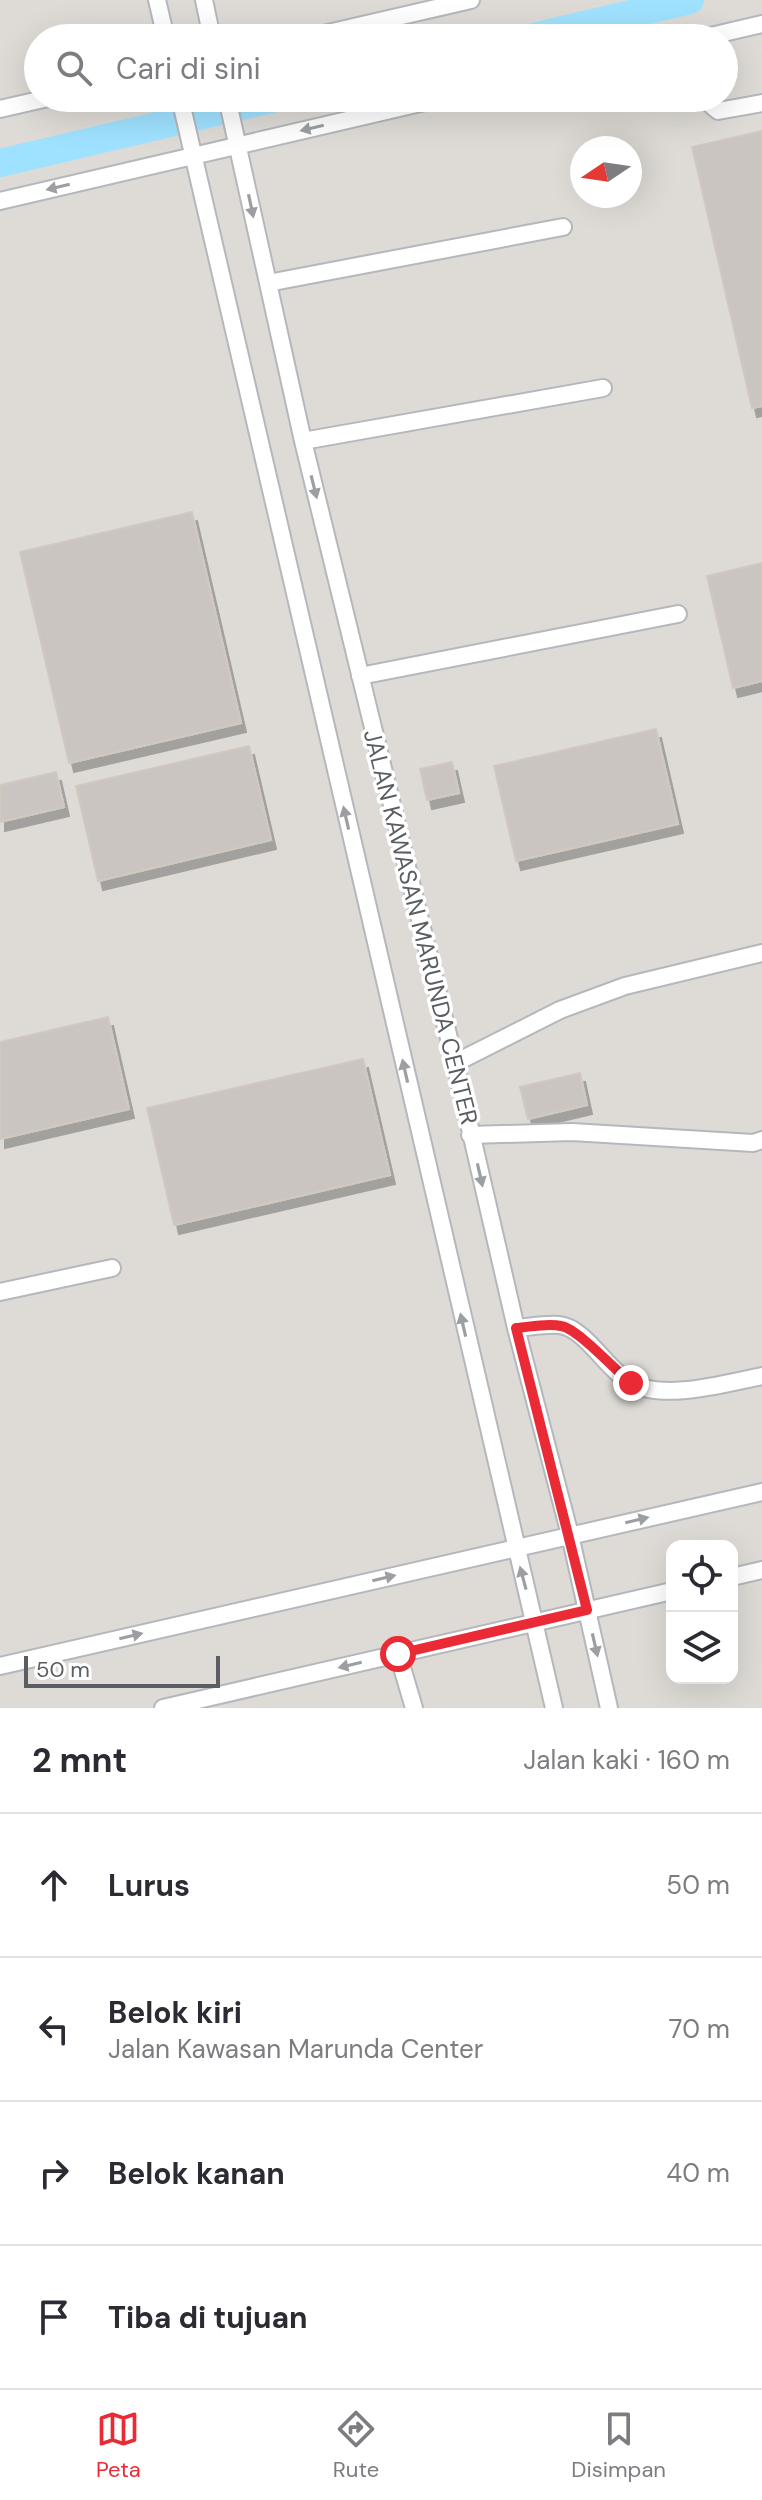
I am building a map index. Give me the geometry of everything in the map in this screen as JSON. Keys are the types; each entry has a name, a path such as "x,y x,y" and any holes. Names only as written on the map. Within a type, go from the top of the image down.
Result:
{"lane":[{"path":"157,0 163,24"},
{"path":"204,0 209,24"},
{"path":"390,19 393,0"},
{"path":"368,24 471,0"},
{"path":"738,30 762,24"},
{"path":"738,107 762,103"},
{"path":"0,109 24,104"},
{"name":"JALAN KAWASAN MARUNDA CENTER","path":"183,112 554,1708"},
{"name":"JALAN KAWASAN MARUNDA CENTER","path":"230,112 303,441 455,1063 516,1328 570,1535 609,1708"},
{"path":"0,201 236,137 368,112"},
{"path":"268,283 563,227"},
{"path":"303,441 603,388"},
{"path":"360,676 678,614"},
{"path":"455,1063 560,1010 612,991 762,953"},
{"path":"470,1135 572,1132 753,1143 762,1140"},
{"path":"0,1292 112,1268"},
{"path":"516,1328 560,1325 576,1330 595,1354 631,1383 681,1392 762,1376"},
{"path":"0,1666 762,1492"},
{"path":"738,1576 762,1570"},
{"path":"163,1708 666,1592"},
{"path":"398,1654 414,1708"}],"shaded area":[{"path":"0,0 762,0 762,1708 0,1708"}],"building":[{"path":"762,131 762,406 752,408 692,147"},
{"path":"192,512 241,723 69,763 20,552"},
{"path":"762,563 762,681 733,688 707,576"},
{"path":"656,729 678,824 516,861 494,766"},
{"path":"249,746 271,840 98,881 76,786"},
{"path":"452,762 459,793 427,800 420,769"},
{"path":"56,772 64,807 0,822 0,785"},
{"path":"108,1017 129,1109 0,1139 0,1042"},
{"path":"363,1059 390,1175 174,1225 147,1108"},
{"path":"580,1073 587,1105 528,1119 520,1087"}],"waterway":[{"path":"588,24 690,0"},
{"path":"0,163 217,112"}],"route":[{"path":"398,1654 587,1610 516,1328 560,1325 576,1330 595,1354 631,1383"}]}
